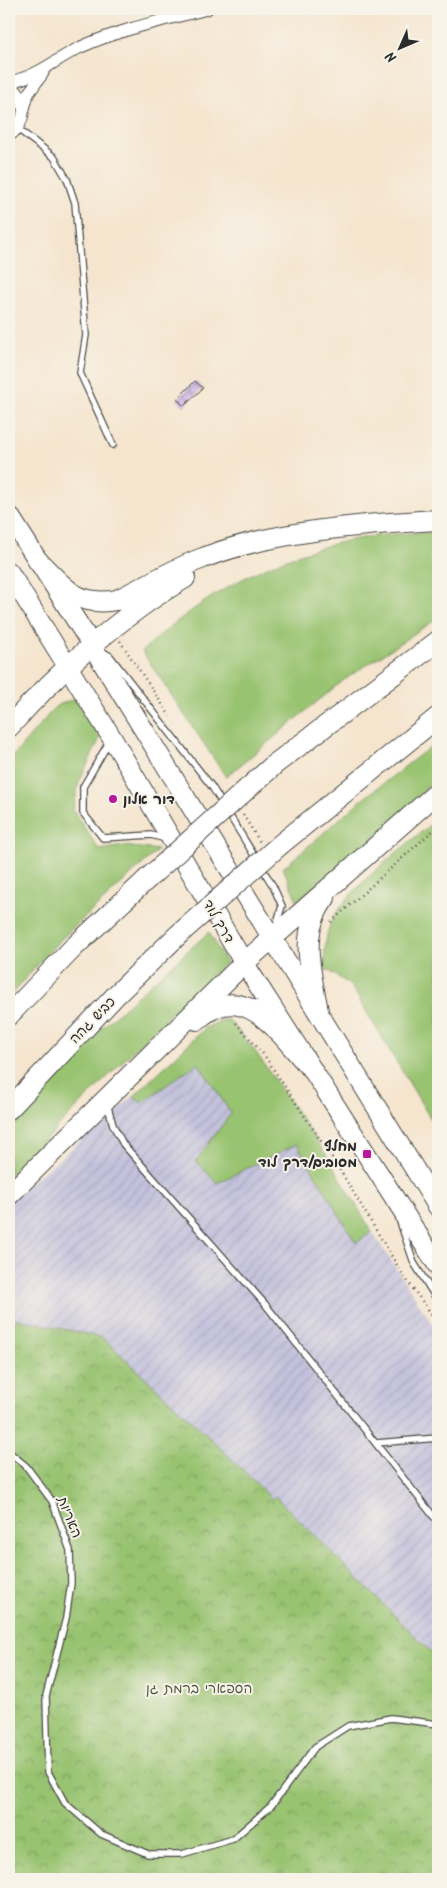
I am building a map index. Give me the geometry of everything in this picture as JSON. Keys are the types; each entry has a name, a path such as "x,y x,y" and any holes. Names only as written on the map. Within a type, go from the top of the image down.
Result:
{"highway":[{"path":"38,561 72,594 90,602 106,602 117,600 204,557 261,541 378,523 438,520"},
{"path":"9,727 67,669 112,629 167,589 261,541"},
{"path":"9,1015 74,946 248,788 298,746 438,641"},
{"name":"כביש גהה","path":"9,1109 117,994 271,843 438,717"},
{"path":"9,1195 244,963 438,792"},
{"path":"318,1011 308,957 308,935 320,905 337,883"},
{"path":"50,1154 108,1107 201,1016 218,1007 234,1003 246,1005 267,1019 308,1065"}],"main road":[{"path":"9,515 273,937 438,1207"},
{"name":"דרך לוד","path":"9,572 67,669 112,738 244,963 438,1266"}],"street":[{"path":"24,110 19,94 9,84 34,75 81,48 102,39 207,9"},
{"path":"13,132 24,110 33,85 48,68"}],"lane":[{"path":"13,132 54,157 67,179 75,203 86,335 80,373 113,445"},
{"path":"93,647 110,656 212,787 273,886 282,906 273,937"},
{"path":"112,738 83,787 84,813 103,838 152,835 172,841"},
{"path":"108,1107 113,1126 124,1144 265,1304 438,1522"},
{"path":"388,1187 414,1264 438,1301"},
{"path":"376,1443 438,1438"},
{"name":"האריות","path":"9,1452 26,1466 52,1501 70,1550 71,1583 62,1637 46,1696 48,1772 66,1803 101,1834 148,1854 182,1854 233,1839 272,1806 315,1747 348,1726 391,1718 438,1724"}],"path":[{"path":"112,629 174,721"},
{"path":"240,810 271,843"},
{"path":"328,926 354,900 438,826"},
{"path":"234,1003 234,1021 245,1031 270,1063 338,1165 404,1276 438,1324"}],"shaded area":[{"path":"198,1063 231,1113 196,1160 297,1144 356,1242 372,1232 438,1332 438,1651 434,1654 275,1497 272,1500 211,1439 104,1339 9,1317 9,1201 134,1096 141,1103"}],"green space":[{"path":"438,532 438,618 341,682 226,777 142,651 189,612 239,581 265,568 321,547 351,540 394,534"},
{"path":"76,698 100,738 79,782 73,810 99,850 124,846 158,850 58,942 9,997 9,761 56,706"},
{"path":"438,741 438,777 331,880 299,905 283,868 358,803"},
{"path":"438,818 438,1131 351,986 324,967 328,933 331,922 339,909 364,881"},
{"path":"209,932 226,963 156,1028 9,1176 9,1132 91,1037"},
{"path":"222,1020 229,1020 255,1051 331,1162 372,1232 356,1243 297,1144 217,1183 196,1161 231,1113 198,1063 141,1103 134,1096 205,1028"},
{"name":"הספארי ברמת גן","path":"9,1317 103,1338 272,1499 275,1496 433,1654 438,1651 438,1879 9,1879"}],"building":[{"path":"195,381 203,388 184,406 177,399"}],"place":[{"name":"דור אלון","path":"113,799"},
{"name":"מחלף מסובים/דרך לוד","path":"367,1154"}]}
